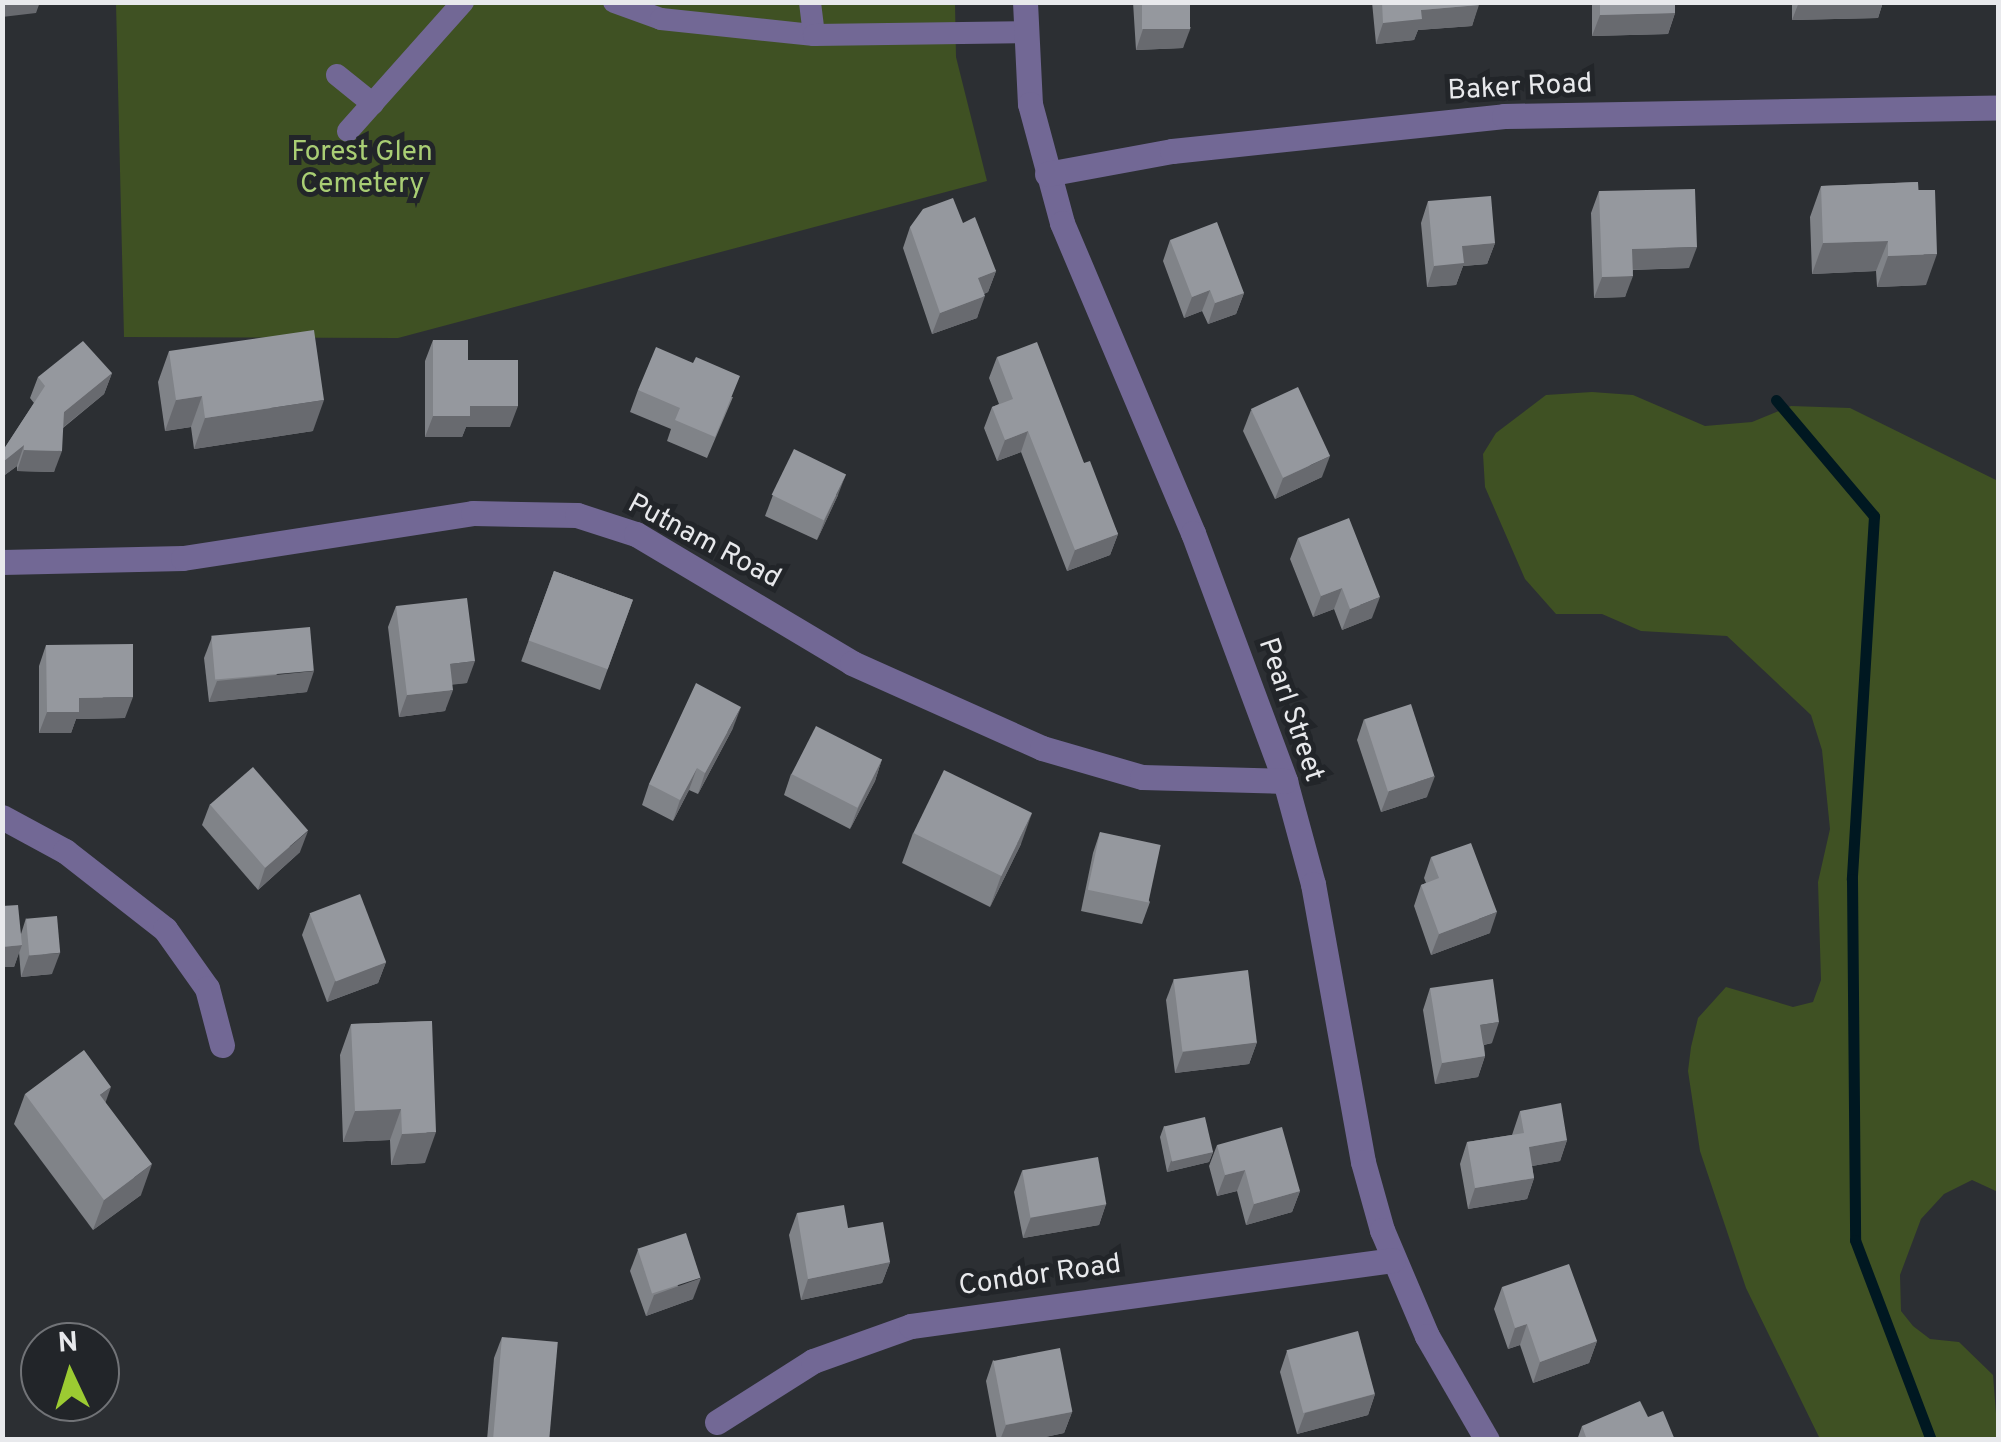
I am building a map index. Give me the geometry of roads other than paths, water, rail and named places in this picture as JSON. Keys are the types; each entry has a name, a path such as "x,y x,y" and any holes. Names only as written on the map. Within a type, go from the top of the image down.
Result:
{"street":[{"name":"Pearl Street","path":"1025,2 1023,32 1047,174 1285,781 1313,884 1362,1162 1392,1260 1487,1440"},
{"name":"Baker Road","path":"1047,174 1191,149 1504,116 1998,107"},
{"name":"Putnam Road","path":"2,562 183,558 472,513 577,515 664,548 852,663 1042,748 1142,777 1285,781"},
{"path":"2,817 66,851 165,929 207,988 222,1046"},
{"name":"Condor Road","path":"718,1422 813,1362 911,1326 1392,1260"}],"lane":[{"path":"348,131 463,2"},
{"path":"614,2 661,19 814,36 1023,32"},
{"path":"810,2 814,36"},
{"path":"337,75 372,104"}],"waterway":[{"path":"1776,400 1874,516 1852,879 1855,1240 1931,1440"}],"park label":[{"name":"Forest Glen Cemetery","path":"362,169"}]}
